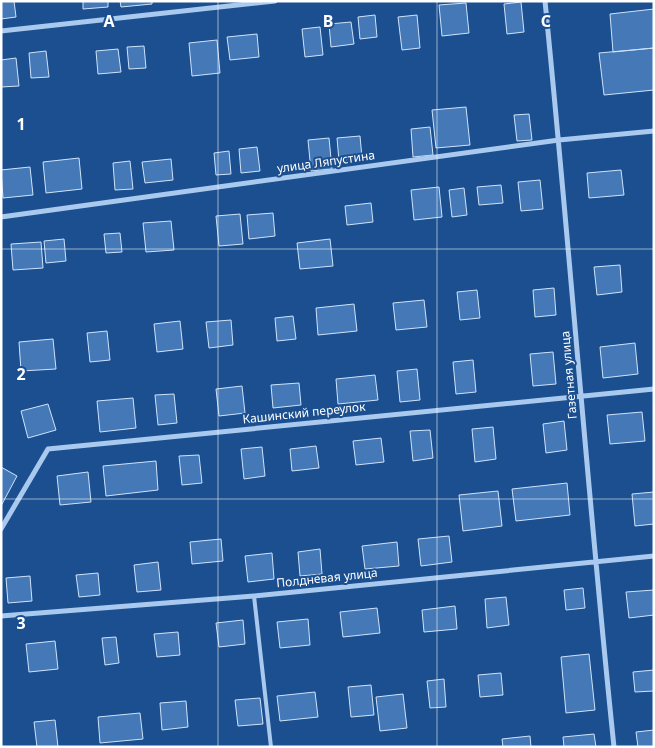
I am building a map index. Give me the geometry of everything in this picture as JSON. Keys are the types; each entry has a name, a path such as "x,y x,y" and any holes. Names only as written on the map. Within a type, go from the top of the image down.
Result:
{"street":[{"path":"1,31 275,1"},
{"name":"Газетная улица","path":"546,1 594,562 614,747"},
{"name":"улица Ляпустина","path":"1,217 559,140 654,131"},
{"name":"Кашинский переулок","path":"1,530 48,449 654,389"},
{"name":"Полдневая улица","path":"1,616 254,596 654,556"}],"lane":[{"path":"254,596 271,747"}],"building":[{"path":"1,1 14,1 16,17 1,19"},
{"path":"83,1 108,1 108,7 83,9"},
{"path":"120,1 152,1 152,4 121,7"},
{"path":"521,2 524,32 507,34 504,4"},
{"path":"466,3 469,33 442,36 439,5"},
{"path":"654,9 654,48 613,52 610,14"},
{"path":"375,15 377,37 360,39 358,17"},
{"path":"417,15 420,48 402,50 398,17"},
{"path":"351,22 354,44 331,47 329,24"},
{"path":"320,27 323,55 305,57 302,29"},
{"path":"257,34 259,57 230,60 227,37"},
{"path":"217,40 220,73 192,76 189,43"},
{"path":"144,46 146,68 129,69 127,47"},
{"path":"654,48 654,90 604,95 599,53"},
{"path":"118,49 121,72 98,74 96,51"},
{"path":"46,51 49,77 31,78 29,53"},
{"path":"16,58 19,86 1,87 1,60"},
{"path":"466,107 470,145 436,148 432,110"},
{"path":"529,114 532,140 517,141 514,115"},
{"path":"430,127 433,155 413,157 411,129"},
{"path":"360,136 362,158 339,161 337,138"},
{"path":"329,138 332,169 311,171 308,140"},
{"path":"257,147 260,171 241,173 239,149"},
{"path":"229,151 231,174 216,175 214,153"},
{"path":"79,158 82,189 46,193 43,162"},
{"path":"171,159 173,180 145,183 142,162"},
{"path":"130,161 133,189 115,190 113,163"},
{"path":"30,167 33,195 3,198 1,170"},
{"path":"621,170 624,195 589,198 587,173"},
{"path":"540,180 543,209 521,211 518,182"},
{"path":"501,185 503,203 479,205 477,187"},
{"path":"439,187 442,217 414,220 411,190"},
{"path":"464,188 467,215 452,217 449,190"},
{"path":"371,203 373,222 347,225 345,206"},
{"path":"273,213 275,236 249,239 247,215"},
{"path":"240,214 243,244 219,246 216,216"},
{"path":"171,221 174,250 146,252 143,223"},
{"path":"120,233 122,252 106,253 104,234"},
{"path":"64,239 66,261 46,263 44,241"},
{"path":"330,239 333,266 300,269 297,243"},
{"path":"41,242 43,268 13,270 11,244"},
{"path":"620,265 622,292 597,295 594,267"},
{"path":"554,288 556,315 535,317 533,290"},
{"path":"477,290 480,318 460,320 457,292"},
{"path":"424,300 427,327 396,330 393,303"},
{"path":"354,304 357,331 318,335 316,308"},
{"path":"293,316 296,339 277,341 275,318"},
{"path":"231,320 233,345 209,348 206,322"},
{"path":"180,321 183,349 157,352 154,324"},
{"path":"107,331 110,360 90,362 87,333"},
{"path":"53,339 56,369 21,371 19,342"},
{"path":"635,343 638,374 603,378 600,347"},
{"path":"553,352 556,384 533,386 530,354"},
{"path":"473,360 476,392 456,394 453,362"},
{"path":"417,369 420,400 400,402 397,371"},
{"path":"375,375 378,400 338,404 336,379"},
{"path":"299,383 301,405 273,408 271,385"},
{"path":"242,386 245,413 219,416 216,389"},
{"path":"174,394 177,423 158,425 155,395"},
{"path":"133,398 136,428 100,432 97,401"},
{"path":"48,404 56,430 28,438 21,411"},
{"path":"642,412 645,441 610,444 607,415"},
{"path":"564,421 567,450 546,453 543,424"},
{"path":"493,427 496,459 475,462 472,429"},
{"path":"430,430 433,458 413,461 410,431"},
{"path":"381,438 384,462 356,465 353,441"},
{"path":"316,446 319,468 292,471 290,449"},
{"path":"262,447 265,476 244,479 241,449"},
{"path":"199,455 202,483 182,485 179,456"},
{"path":"156,461 158,490 106,496 103,466"},
{"path":"1,467 17,476 1,506"},
{"path":"88,472 91,502 60,505 57,476"},
{"path":"567,483 570,515 516,521 512,489"},
{"path":"498,491 502,526 463,531 459,495"},
{"path":"654,492 654,524 635,526 632,494"},
{"path":"449,536 452,562 421,566 418,539"},
{"path":"221,539 223,561 192,564 190,542"},
{"path":"397,542 399,566 365,569 362,546"},
{"path":"320,549 322,574 300,576 298,552"},
{"path":"272,553 274,579 248,582 245,556"},
{"path":"158,562 161,590 137,592 134,565"},
{"path":"98,573 100,595 79,597 76,575"},
{"path":"30,576 32,601 8,603 6,578"},
{"path":"583,588 585,608 566,610 564,590"},
{"path":"654,590 654,615 629,618 626,592"},
{"path":"506,597 509,625 487,628 485,599"},
{"path":"455,606 457,629 424,632 422,610"},
{"path":"377,608 380,633 343,637 340,612"},
{"path":"308,619 310,645 280,648 277,622"},
{"path":"243,620 245,644 219,647 216,623"},
{"path":"178,632 180,655 157,657 154,634"},
{"path":"116,637 119,663 105,665 102,638"},
{"path":"55,641 58,669 29,672 26,644"},
{"path":"589,654 595,710 566,713 561,657"},
{"path":"654,670 654,691 635,692 633,672"},
{"path":"501,673 503,695 480,697 478,675"},
{"path":"444,679 446,707 430,708 427,681"},
{"path":"371,685 374,715 351,717 348,687"},
{"path":"315,692 318,717 280,721 277,696"},
{"path":"403,694 407,728 380,731 376,697"},
{"path":"260,698 263,724 238,726 235,700"},
{"path":"186,701 188,727 162,730 160,703"},
{"path":"140,713 143,739 100,743 98,717"},
{"path":"55,720 58,747 37,747 34,722"},
{"path":"654,730 654,747 638,747 636,732"},
{"path":"594,734 596,747 564,747 563,737"},
{"path":"530,736 531,747 503,747 502,739"}]}
